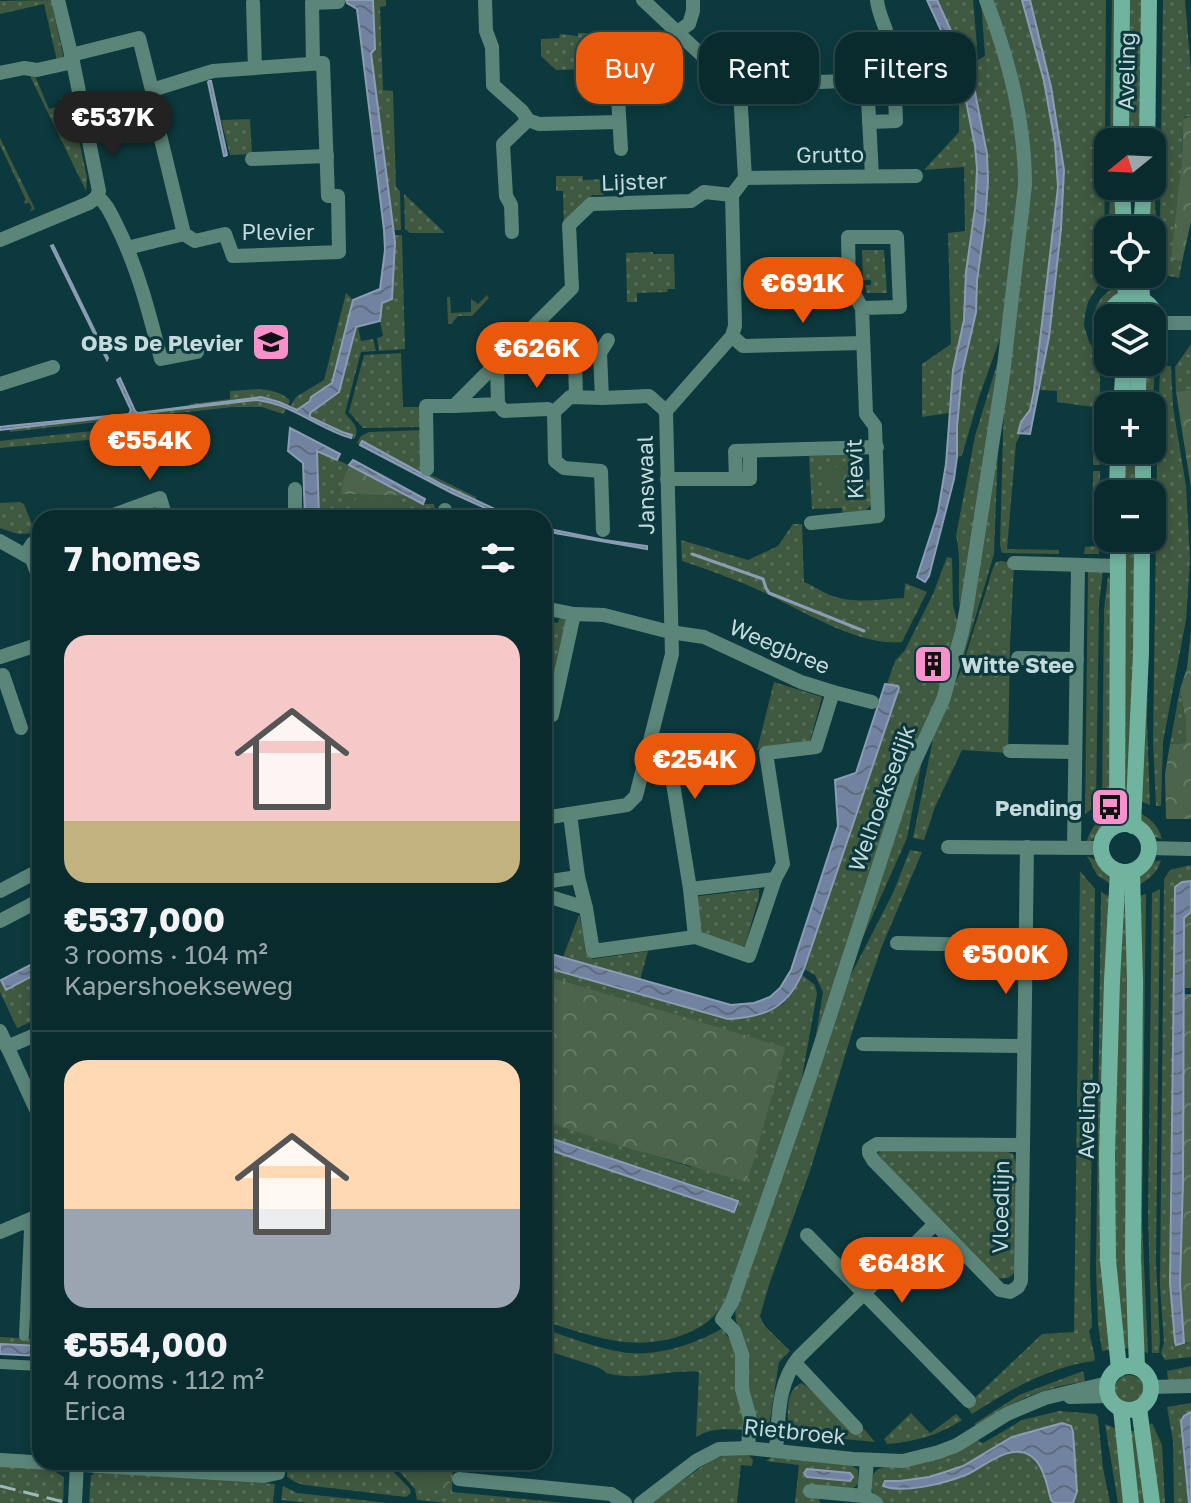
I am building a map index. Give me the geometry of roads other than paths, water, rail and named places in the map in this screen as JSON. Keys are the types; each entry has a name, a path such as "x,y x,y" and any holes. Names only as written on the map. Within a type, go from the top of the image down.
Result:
{"main road":[{"name":"Aveling","path":"1121,128 1122,0"},
{"name":"Aveling","path":"1147,128 1149,0"},
{"path":"1130,288 1134,299 1143,304"},
{"path":"1134,299 1137,288"},
{"path":"1117,304 1134,299"},
{"path":"1118,552 1125,826"},
{"path":"1125,826 1141,653 1142,552"},
{"path":"1125,826 1139,828 1149,848 1146,860 1137,869 1125,871 1112,868 1104,860 1101,848 1106,834 1125,826"},
{"name":"Aveling","path":"1119,1369 1108,1260 1107,1169 1112,981 1125,871"},
{"path":"1125,871 1135,981 1133,1258 1137,1367"},
{"path":"1126,1366 1137,1367 1147,1375 1151,1387 1148,1401 1131,1411 1121,1409 1114,1405 1108,1390 1112,1375 1126,1366"},
{"path":"1139,1408 1152,1503"},
{"path":"1121,1409 1131,1503"}],"street":[{"path":"58,0 98,186 97,196"},
{"path":"485,0 486,31 492,47 493,85 528,120 539,124 618,122"},
{"path":"643,0 699,53"},
{"path":"621,149 617,80 627,79 676,31 689,24 693,0"},
{"path":"869,122 896,121 894,70 877,0"},
{"name":"Welhoeksedijk","path":"748,1448 750,1419 742,1389 741,1349 734,1331 722,1319 732,1302 810,1077 908,776 943,700 967,606 1003,375 1025,185 1020,114 1006,57 986,0"},
{"name":"Plevier","path":"127,248 184,234 195,241 225,234 233,256 339,252 338,196 328,196 323,63 313,63 312,3 338,2"},
{"path":"253,3 255,68"},
{"path":"0,73 24,68 37,70 139,38 184,234"},
{"path":"152,90 213,71 313,63"},
{"path":"819,82 867,80 872,176"},
{"path":"741,104 745,178 732,195 735,326 732,336 743,346 863,343"},
{"path":"512,232 503,144 528,120"},
{"path":"252,159 327,156"},
{"name":"Grutto","path":"745,178 916,176"},
{"name":"Lijster","path":"454,406 572,288 569,225 591,204 691,201 704,192 732,195"},
{"path":"0,240 80,207 97,196"},
{"path":"97,196 104,202 127,248 148,306 161,359 197,352"},
{"name":"Kievit","path":"811,523 878,516 875,426 866,414 862,308 849,285 848,237 897,237 900,307 862,308"},
{"path":"1166,327 1191,323"},
{"name":"Janswaal","path":"552,817 627,805 636,796 672,654 666,411 732,336"},
{"path":"602,398 600,353 608,340"},
{"path":"573,397 575,360"},
{"path":"497,365 498,404"},
{"path":"0,384 53,367"},
{"path":"603,530 601,471 564,468 555,461 554,412 573,397 649,396 666,411"},
{"name":"Lijster","path":"427,469 426,406 498,404 504,411 548,409 554,412"},
{"path":"667,479 736,479 735,451 877,447"},
{"path":"295,489 295,510"},
{"path":"127,510 160,498 164,510"},
{"path":"0,541 32,559"},
{"path":"25,555 32,544"},
{"path":"1014,563 1118,566"},
{"path":"1074,847 1078,565"},
{"name":"Weegbree","path":"552,610 604,615 670,632 704,637 801,682 872,702"},
{"path":"552,715 574,614"},
{"path":"21,728 1,667 32,649"},
{"path":"1018,658 1077,659"},
{"path":"570,814 578,877 593,951 695,937 749,956 783,864 766,753 816,747 833,692"},
{"path":"1010,751 1075,752"},
{"path":"645,759 670,765 695,937"},
{"path":"948,847 1101,848"},
{"path":"1023,1145 1027,847"},
{"path":"1149,848 1191,849"},
{"path":"0,891 32,874"},
{"path":"552,881 578,877"},
{"path":"690,889 775,879"},
{"path":"552,897 586,908"},
{"path":"0,921 32,904"},
{"path":"897,943 1026,946"},
{"path":"0,1031 7,1047 7,1066 32,1105"},
{"path":"7,1047 32,1036"},
{"path":"863,1044 1024,1046"},
{"name":"Vloedlijn","path":"877,1144 1023,1145 1021,1281 1014,1290 1006,1292 1000,1290 870,1157 869,1149 877,1144"},
{"path":"0,1232 32,1218"},
{"path":"24,1336 29,1231 25,1221"},
{"path":"776,1450 784,1382 788,1372 935,1224"},
{"path":"807,1235 969,1401"},
{"path":"795,1363 856,1428"},
{"path":"0,1364 32,1366"},
{"path":"1151,1387 1191,1386"},
{"name":"Rietbroek","path":"641,1503 707,1454 719,1449 748,1448 903,1461 957,1445 1007,1414 1045,1398 1108,1390"},
{"path":"0,1460 32,1462"},
{"name":"Rietbroek","path":"810,1491 870,1500 867,1460"},
{"path":"75,1503 77,1470"},
{"path":"170,1470 264,1476 274,1470"},
{"path":"459,1479 611,1494 625,1503"}],"water":[{"path":"346,0 373,0 375,49 371,53 395,242 392,299 382,303 380,321 356,327 339,392 310,413 310,417 352,435 351,438 281,406 256,400 0,430 0,427 8,426 129,414 131,410 117,380 120,378 138,413 261,397 297,410 332,383 353,300 380,289 385,250 357,9"},
{"path":"927,0 937,0 952,32 942,32"},
{"path":"1022,0 1030,0 1051,87 1064,170 1049,337 1030,434 1018,433 1021,422 1030,410 1034,391 1058,187 1055,143 1044,81"},
{"path":"208,82 227,155 225,156"},
{"path":"976,97 987,154 988,181 976,312 962,373 954,479 925,582 917,577 938,512 946,464 953,370 964,320 966,272 975,209 975,146 967,104 976,104"},
{"path":"51,246 108,358 107,360"},
{"path":"290,428 340,454 337,460 317,451 319,510 305,510 303,463 288,451"},
{"path":"362,441 497,510 489,510 452,493 360,445"},
{"path":"353,460 425,499 423,504 349,465"},
{"path":"552,530 647,546 647,549 552,532"},
{"path":"885,684 898,686 804,969 791,993 775,1008 754,1016 728,1019 552,969 552,954 731,1005 754,1003 770,997 791,970 838,826 835,780 856,773"},
{"path":"1191,881 1191,912 1184,918 1180,1283 1184,1343 1176,1345 1170,1283 1175,887"},
{"path":"32,964 32,976 6,990 1,980"},
{"path":"552,1139 738,1201 734,1212 552,1151"},
{"path":"0,1344 32,1346 32,1356 0,1354"},
{"path":"1191,1412 1191,1503 1189,1503 1181,1421"},
{"path":"1062,1423 1071,1426 1073,1432 1077,1491 1073,1503 1054,1503 1051,1500 1039,1465 1023,1452 1007,1453 968,1474 937,1484 902,1489 883,1486 885,1481 929,1477 963,1466 1012,1437"},
{"path":"807,1469 850,1473 853,1477 850,1481 807,1477 804,1473"}],"waterway":[{"path":"692,554 763,579 769,593 864,631"}],"railway":[{"path":"0,1486 68,1503"}],"place":[{"name":"OBS De Plevier","path":"271,342"},
{"name":"Witte Stee","path":"933,664"},
{"name":"Pending","path":"1110,807"}]}
